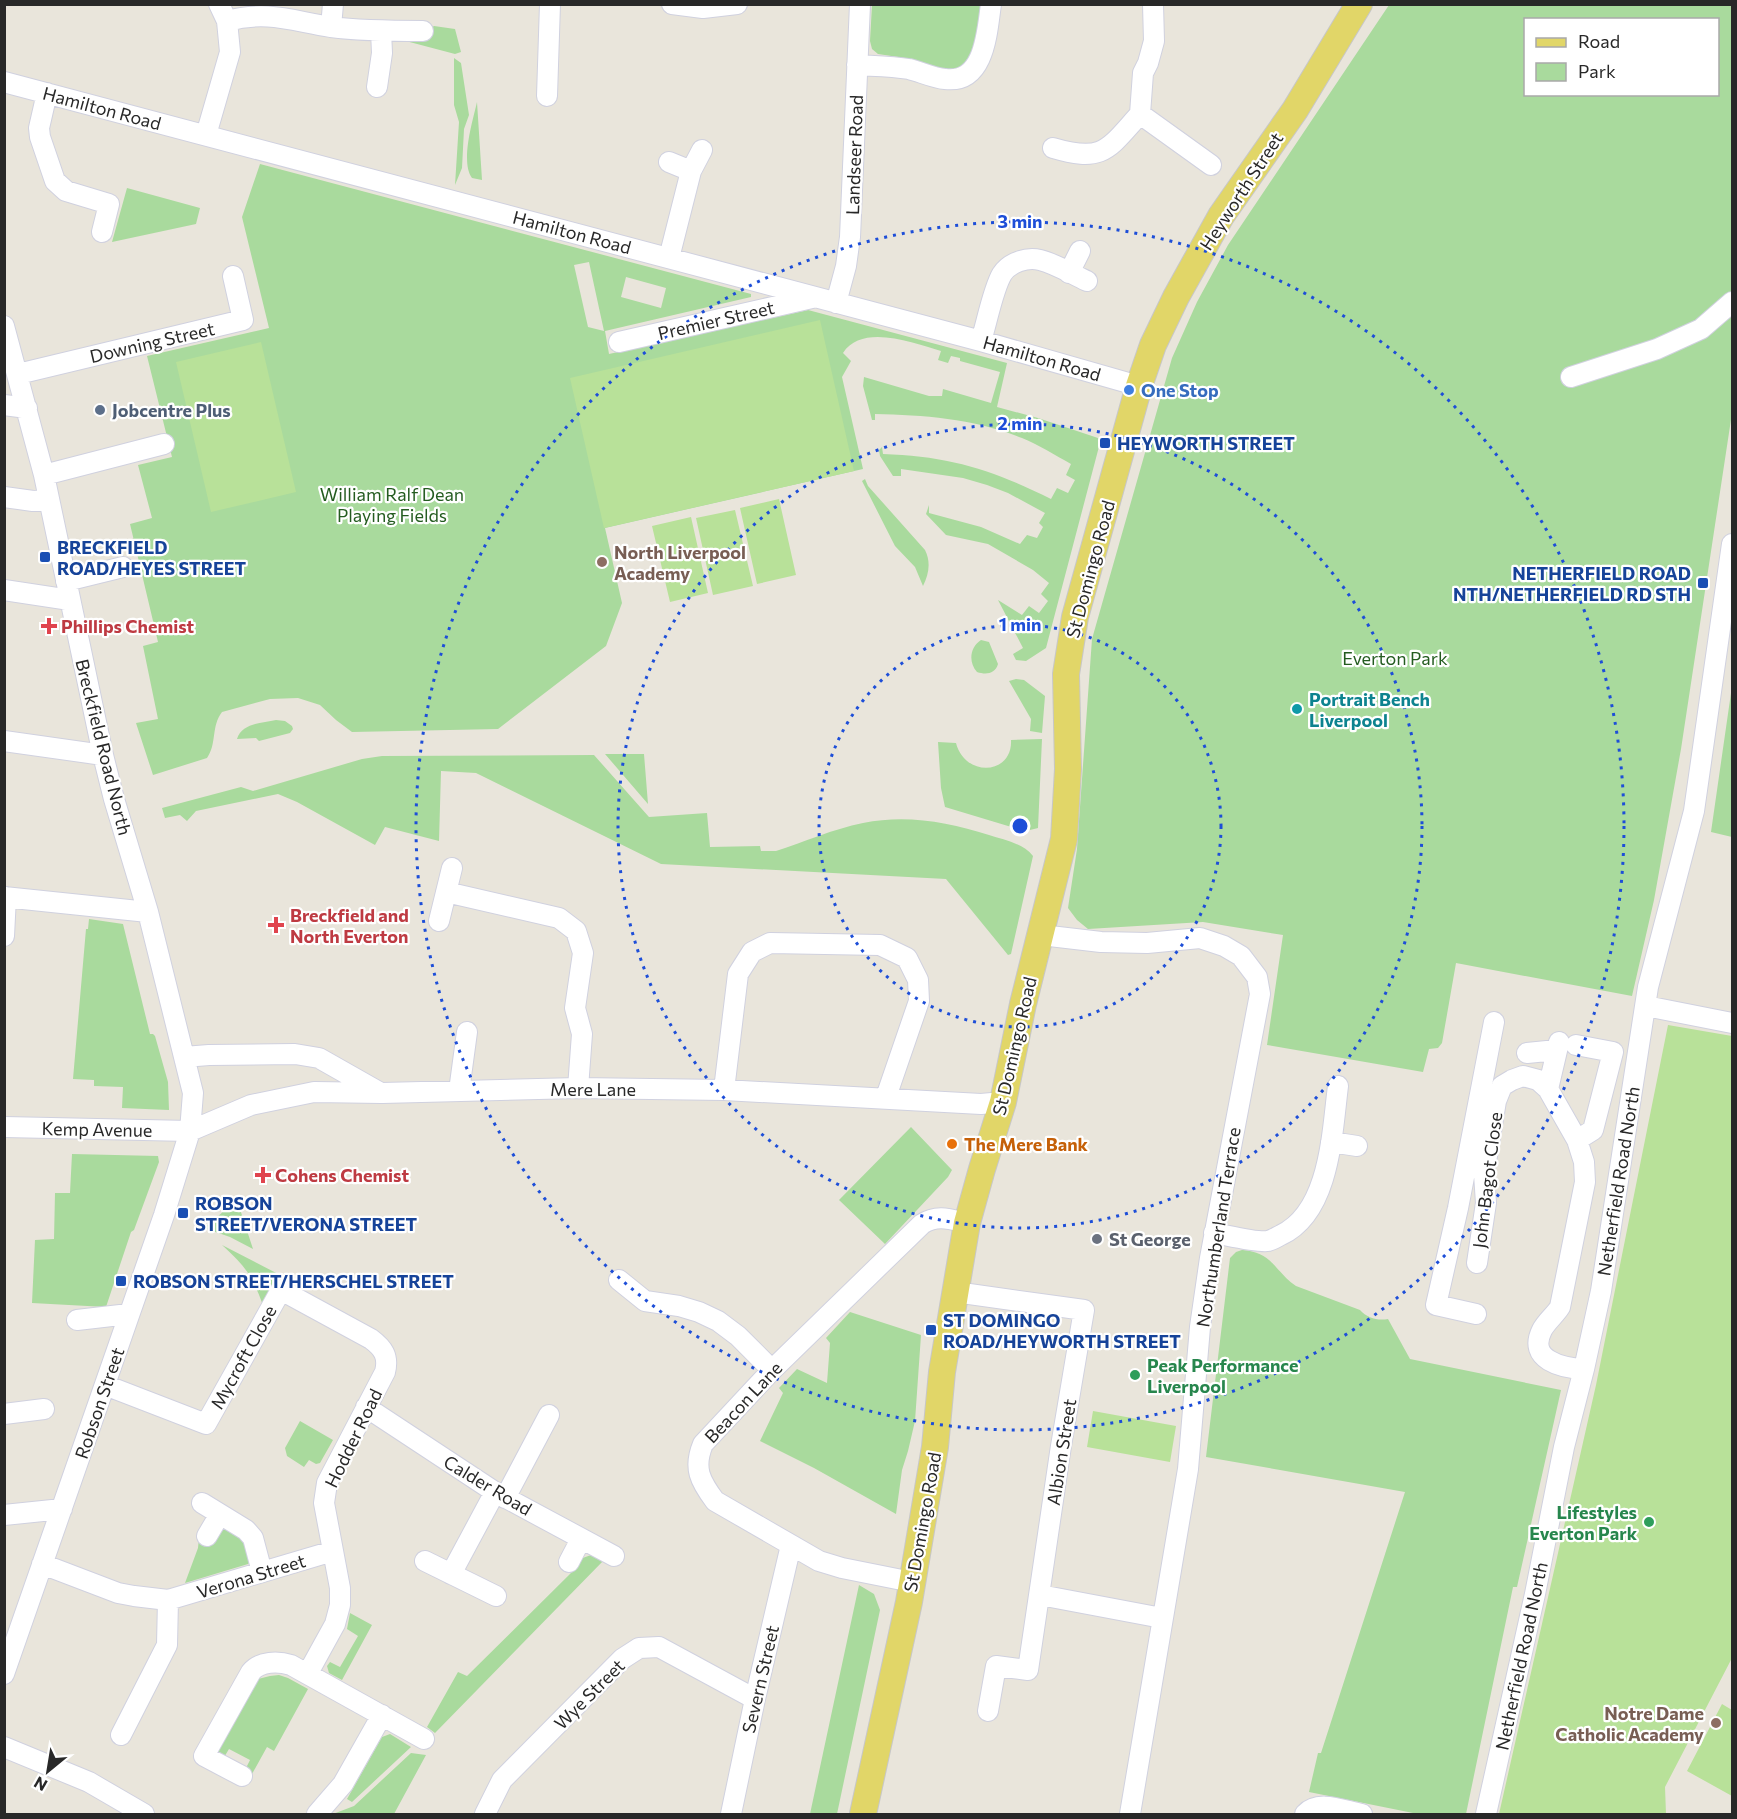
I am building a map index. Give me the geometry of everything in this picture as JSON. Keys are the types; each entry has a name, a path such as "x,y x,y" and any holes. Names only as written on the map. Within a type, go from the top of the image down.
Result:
{"main road":[{"name":"Heyworth Street","path":"1139,386 1154,345 1176,297 1221,216 1294,110 1359,4"},
{"name":"St Domingo Road","path":"863,1815 912,1582 935,1447 942,1372 967,1223 1002,1102 1023,1004 1065,839 1068,769 1066,674 1075,616 1139,386"}],"street":[{"path":"331,27 333,4"},
{"path":"547,96 550,4"},
{"path":"672,4 703,8 737,4"},
{"name":"Landseer Road","path":"836,303 846,266 850,237 860,4"},
{"path":"857,64 906,69 946,80 964,76 981,57 985,46 991,4"},
{"path":"1053,148 1081,155 1101,152 1109,148 1140,114 1143,74 1154,40 1153,4"},
{"path":"206,135 230,52 223,13 278,16 331,27 381,31 423,31"},
{"path":"377,87 382,53 381,31"},
{"name":"Hamilton Road","path":"4,82 981,341 1139,386"},
{"path":"47,93 39,128 55,182 66,191 109,204 102,232"},
{"path":"1140,114 1211,165"},
{"path":"669,258 691,171 702,150"},
{"path":"669,162 691,171"},
{"path":"1069,273 1080,251"},
{"path":"981,341 999,282 1003,273 1011,265 1031,259 1041,261 1087,281"},
{"name":"Downing Street","path":"18,374 243,320 233,276"},
{"name":"Premier Street","path":"619,342 814,297"},
{"path":"1571,377 1657,349 1701,329 1732,302"},
{"name":"Breckfield Road North","path":"4,326 44,475 103,755 148,912 193,1093 190,1131"},
{"path":"4,405 27,408"},
{"path":"44,475 164,444"},
{"path":"4,497 33,501 49,500"},
{"name":"Netherfield Road North","path":"1486,1815 1535,1594 1565,1439 1584,1369 1601,1291 1648,987 1694,811 1732,544"},
{"path":"4,590 68,590 123,567"},
{"path":"4,741 103,755"},
{"path":"439,921 452,868"},
{"path":"446,892 558,918 576,931 583,953 575,1008 582,1034 578,1088"},
{"path":"4,936 5,897 148,912"},
{"name":"Northumberland Terrace","path":"1041,935 1101,942 1147,944 1200,938 1224,946 1241,956 1257,977 1260,994 1214,1233 1200,1327 1188,1469 1130,1815"},
{"path":"724,1090 738,974 752,952 770,943 880,945 908,958 918,980 919,1001 886,1097"},
{"path":"1646,1006 1732,1023"},
{"path":"1476,1314 1436,1305 1458,1208 1494,1022"},
{"path":"459,1091 467,1032"},
{"path":"1564,1046 1548,1089 1577,1140 1584,1162 1584,1194 1560,1307 1543,1327 1538,1340 1541,1353 1552,1363 1568,1368 1584,1369"},
{"path":"1527,1053 1564,1046 1613,1052 1593,1130 1577,1140"},
{"path":"184,1057 295,1054 319,1058 382,1093"},
{"name":"John Bagot Close","path":"1477,1263 1486,1203 1484,1174 1496,1101 1502,1086 1523,1076 1538,1080 1548,1089"},
{"path":"1214,1233 1268,1241 1291,1230 1309,1210 1320,1189 1331,1142 1338,1086"},
{"name":"Mere Lane","path":"190,1131 250,1105 314,1092 382,1093 578,1088 724,1090 886,1097 981,1104 1002,1102"},
{"name":"Kemp Avenue","path":"4,1127 190,1131"},
{"name":"Robson Street","path":"5,1673 190,1131"},
{"path":"1331,1142 1357,1146"},
{"name":"Beacon Lane","path":"912,1582 819,1561 715,1501 698,1472 698,1455 703,1444 772,1370 922,1224 932,1217 967,1223"},
{"path":"619,1280 645,1301 679,1306 718,1321 738,1336 772,1370"},
{"name":"Hodder Road","path":"281,1290 370,1339 383,1348 387,1363 385,1372 327,1483 324,1503 340,1588 338,1617 308,1673"},
{"name":"Mycroft Close","path":"105,1385 206,1424 281,1290"},
{"name":"Albion Street","path":"955,1292 1084,1310 1060,1446 1028,1670 996,1666 988,1711"},
{"path":"77,1320 129,1314"},
{"name":"Calder Road","path":"366,1407 500,1495 615,1556"},
{"path":"4,1414 44,1409"},
{"path":"451,1574 549,1415"},
{"path":"202,1503 246,1530 253,1538 262,1572"},
{"path":"4,1515 62,1509"},
{"path":"207,1536 220,1514"},
{"path":"569,1562 581,1539"},
{"name":"Severn Street","path":"731,1815 754,1699 791,1545"},
{"name":"Verona Street","path":"42,1564 118,1593 168,1600 333,1551"},
{"path":"425,1562 496,1596"},
{"path":"1040,1595 1162,1618"},
{"path":"121,1735 167,1645 168,1600"},
{"name":"Wye Street","path":"485,1815 502,1780 622,1659 639,1648 659,1647 754,1699"},
{"path":"242,1776 204,1755 251,1672 260,1664 281,1662 308,1673 424,1739"},
{"path":"317,1815 343,1784 382,1714"},
{"path":"4,1747 89,1782 144,1815"},
{"path":"1305,1815 1311,1809 1322,1806 1362,1815"}],"green space":[{"path":"872,5 985,5 973,59 951,73 905,58 878,54 872,49 870,41"},
{"name":"Everton Park","path":"1389,5 1732,5 1732,413 1681,749 1654,900 1632,996 1456,963 1442,1043 1438,1048 1429,1049 1423,1072 1267,1045 1283,935 1203,922 1088,929 1068,908 1077,849 1092,639 1172,358 1197,302 1228,245"},
{"path":"434,26 455,29 461,52 455,54 402,40"},
{"path":"454,58 461,63 469,115 464,129 462,168 455,185 459,122 454,105"},
{"path":"477,102 482,180 472,178 467,162"},
{"name":"William Ralf Dean Playing Fields","path":"260,164 751,294 751,297 605,331 609,354 808,310 1007,363 997,407 1101,439 1046,648 1026,661 1016,660 1013,654 1023,648 998,600 1022,615 1029,606 1039,613 1048,601 1041,594 1049,583 1033,570 988,544 946,535 926,514 929,505 929,513 981,527 1020,544 1027,535 1037,538 1043,527 1039,523 1045,513 1008,493 963,478 901,469 901,476 893,476 880,456 879,450 882,447 883,454 929,458 970,466 1010,480 1051,499 1057,488 1068,493 1075,480 1066,475 1071,464 1022,438 968,422 931,417 875,414 875,420 872,420 863,386 864,377 929,396 942,396 943,389 991,403 1000,372 960,361 960,358 951,356 948,363 938,360 941,351 903,340 875,337 852,344 843,353 851,361 842,377 863,469 605,528 622,603 606,646 498,729 352,732 320,705 298,698 270,699 222,712 216,723 212,747 207,758 153,775 136,723 158,719 143,646 158,642 130,524 152,518 138,465 172,457 147,356 269,328 242,217","holes":["589,262 604,331 588,327 574,265","626,277 666,288 661,308 621,297"]},
{"path":"127,188 200,208 196,224 112,242"},
{"path":"820,320 854,471 604,528 570,378"},
{"path":"261,342 296,492 211,512 176,362"},
{"path":"865,479 868,486 925,550 928,568 923,586 915,567 895,546 862,481"},
{"path":"779,499 796,575 757,584 740,508"},
{"path":"735,510 753,586 713,595 696,518"},
{"path":"691,517 708,593 670,602 652,526"},
{"path":"981,640 989,642 998,664 990,673 977,672 972,664 974,647"},
{"path":"1024,680 1045,696 1042,733 1030,731 1031,719 1009,681"},
{"path":"1732,686 1732,837 1711,832"},
{"path":"276,720 285,721 293,729 290,733 259,741 256,738 237,739 248,727"},
{"path":"1042,739 1038,828 1021,830 945,807 941,788 938,742 956,743 961,754 969,762 978,767 988,768 997,766 1005,760 1010,752 1011,740"},
{"path":"605,754 644,754 648,804"},
{"path":"594,755 649,817 707,813 710,847 760,846 761,851 776,851 852,826 895,819 942,823 974,830 1019,845 1033,856 1011,954 1008,955 946,879 661,864 476,773 441,771 439,841 385,827 375,845 278,794 196,811 187,821 180,815 165,818 162,808 241,787 253,791 362,759 382,756"},
{"path":"89,919 123,924 150,1034 155,1036 168,1082 169,1110 122,1108 123,1087 94,1086 94,1080 73,1079 86,929 88,929"},
{"name":"Lifestyles Everton Park","path":"1668,1025 1732,1036 1732,1658 1665,1787 1666,1814 1499,1814 1596,1385"},
{"path":"911,1127 952,1170 885,1244 839,1200"},
{"path":"72,1154 158,1156 159,1162 134,1230 131,1232 106,1307 32,1303 35,1240 54,1239 55,1193 70,1193"},
{"path":"237,1200 253,1249 230,1237 204,1228"},
{"path":"222,1245 282,1276 264,1308 248,1273"},
{"path":"1242,1250 1261,1254 1296,1286 1360,1310 1373,1318 1388,1319 1410,1359 1561,1390 1517,1587 1513,1587 1466,1814 1418,1814 1309,1792 1318,1753 1321,1753 1405,1492 1206,1457 1230,1258"},
{"path":"850,1312 921,1335 915,1421 902,1470 896,1514 760,1441 783,1393 779,1388 797,1369 827,1383 830,1343 826,1338"},
{"path":"1093,1411 1176,1426 1170,1462 1087,1447"},
{"path":"300,1421 333,1440 320,1463 316,1464 309,1460 304,1467 287,1456 285,1448"},
{"path":"225,1529 241,1537 250,1562 185,1583 198,1548 199,1538 212,1545 219,1532"},
{"path":"591,1555 604,1560 435,1733 427,1727 458,1672 467,1676 571,1573 580,1559"},
{"path":"859,1585 874,1594 880,1610 837,1814 810,1814"},
{"path":"350,1613 372,1625 342,1680 329,1673 327,1666 330,1662 340,1667 358,1636 347,1629"},
{"path":"279,1675 308,1689 274,1751 267,1747 252,1774 245,1770 250,1760 229,1749 223,1759 217,1752 254,1680"},
{"path":"1722,1704 1732,1710 1732,1796 1687,1771"},
{"path":"390,1734 411,1747 352,1802 347,1799 382,1737"},
{"path":"411,1753 426,1755 394,1814 333,1814 354,1806"}],"place":[{"name":"One Stop","path":"1129,390"},
{"name":"Jobcentre Plus","path":"100,410"},
{"name":"HEYWORTH STREET","path":"1105,443"},
{"name":"BRECKFIELD ROAD/HEYES STREET","path":"45,557"},
{"name":"North Liverpool Academy","path":"602,562"},
{"name":"NETHERFIELD ROAD NTH/NETHERFIELD RD STH","path":"1703,583"},
{"name":"Phillips Chemist","path":"49,626"},
{"name":"Portrait Bench Liverpool","path":"1297,709"},
{"name":"Breckfield and North Everton","path":"276,925"},
{"name":"The Mere Bank","path":"952,1144"},
{"name":"Cohens Chemist","path":"263,1175"},
{"name":"ROBSON STREET/VERONA STREET","path":"183,1213"},
{"name":"St George","path":"1097,1239"},
{"name":"ROBSON STREET/HERSCHEL STREET","path":"121,1281"},
{"name":"ST DOMINGO ROAD/HEYWORTH STREET","path":"931,1330"},
{"name":"Peak Performance Liverpool","path":"1135,1375"},
{"name":"Lifestyles Everton Park","path":"1649,1522"},
{"name":"Notre Dame Catholic Academy","path":"1716,1723"}]}
